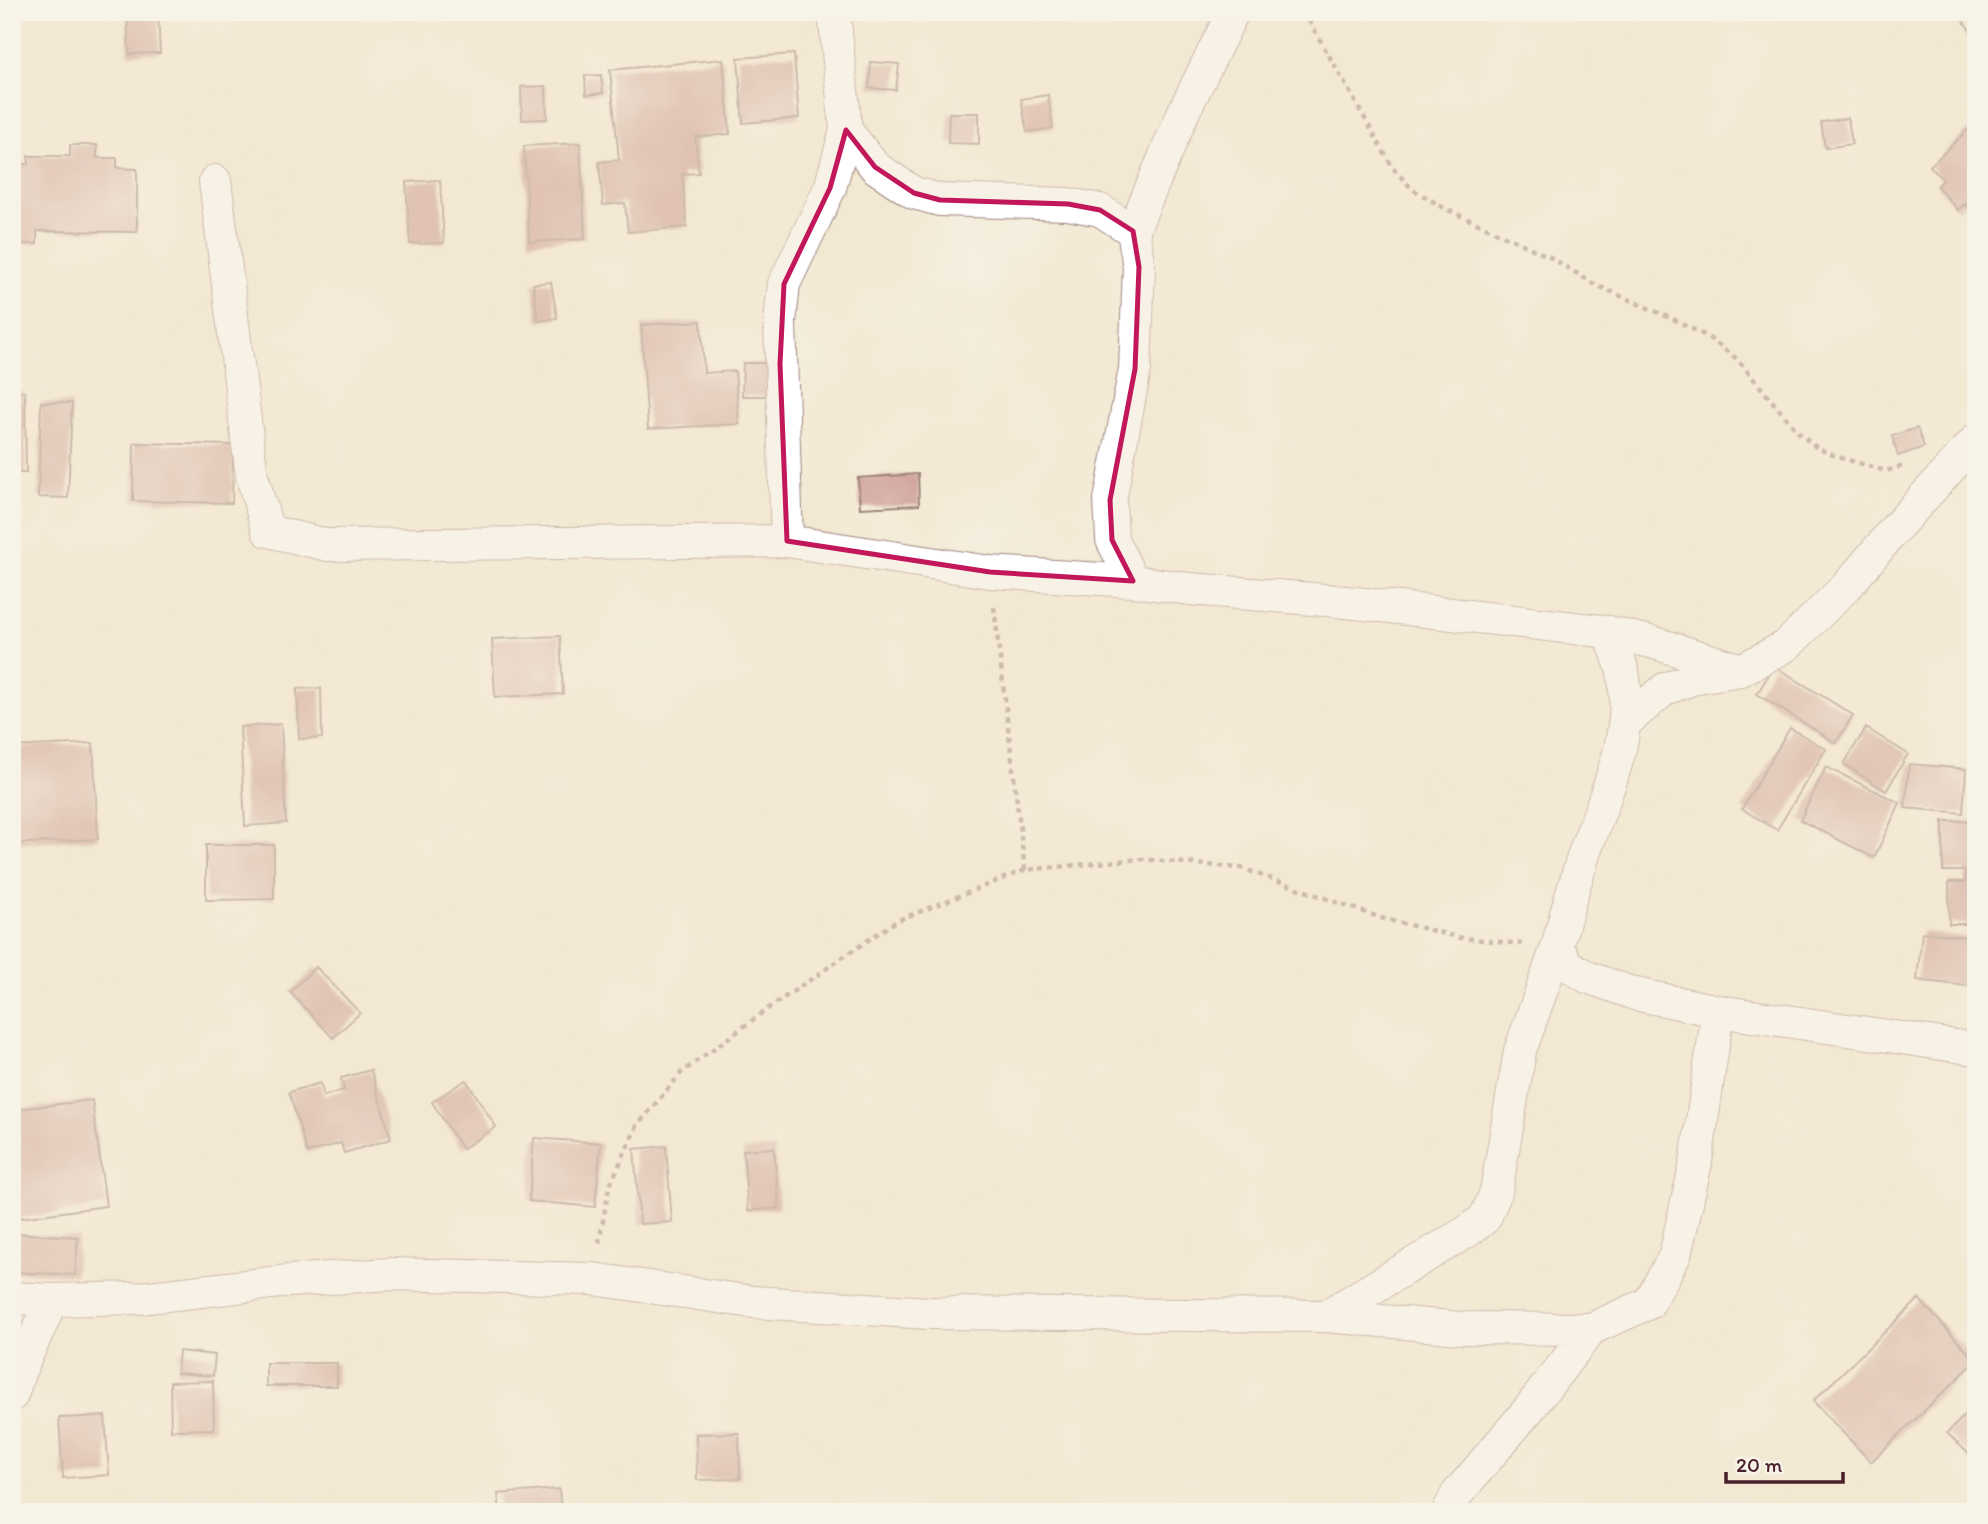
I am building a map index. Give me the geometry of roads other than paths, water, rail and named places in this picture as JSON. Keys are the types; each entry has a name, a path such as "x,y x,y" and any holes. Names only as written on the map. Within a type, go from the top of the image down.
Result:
{"street":[{"path":"788,541 780,322 784,284 830,188 846,130 834,12"},
{"path":"1133,580 1112,540 1110,500 1135,369 1139,267 1133,231 1184,111 1233,12"},
{"path":"846,130 875,167 914,193 940,200 1068,204 1100,210 1133,231"},
{"path":"215,181 251,477 268,531 327,545 788,541 990,572 1133,580 1190,589 1337,601 1608,632 1655,643 1741,670"},
{"path":"1626,722 1665,689 1697,677 1741,670 1786,646 1847,586 1976,440"},
{"path":"1326,1316 1468,1231 1485,1218 1496,1192 1520,1051 1613,775 1626,722 1624,676 1608,632"},
{"path":"1557,947 1568,965 1587,977 1635,994 1718,1011 1976,1049"},
{"path":"12,1298 140,1298 289,1281 389,1274 593,1279 752,1302 930,1313 1326,1316 1461,1328 1591,1329 1649,1303 1675,1255 1696,1161 1718,1011"},
{"path":"12,1395 52,1300"},
{"path":"1448,1512 1457,1494 1529,1409 1591,1329"}]}
